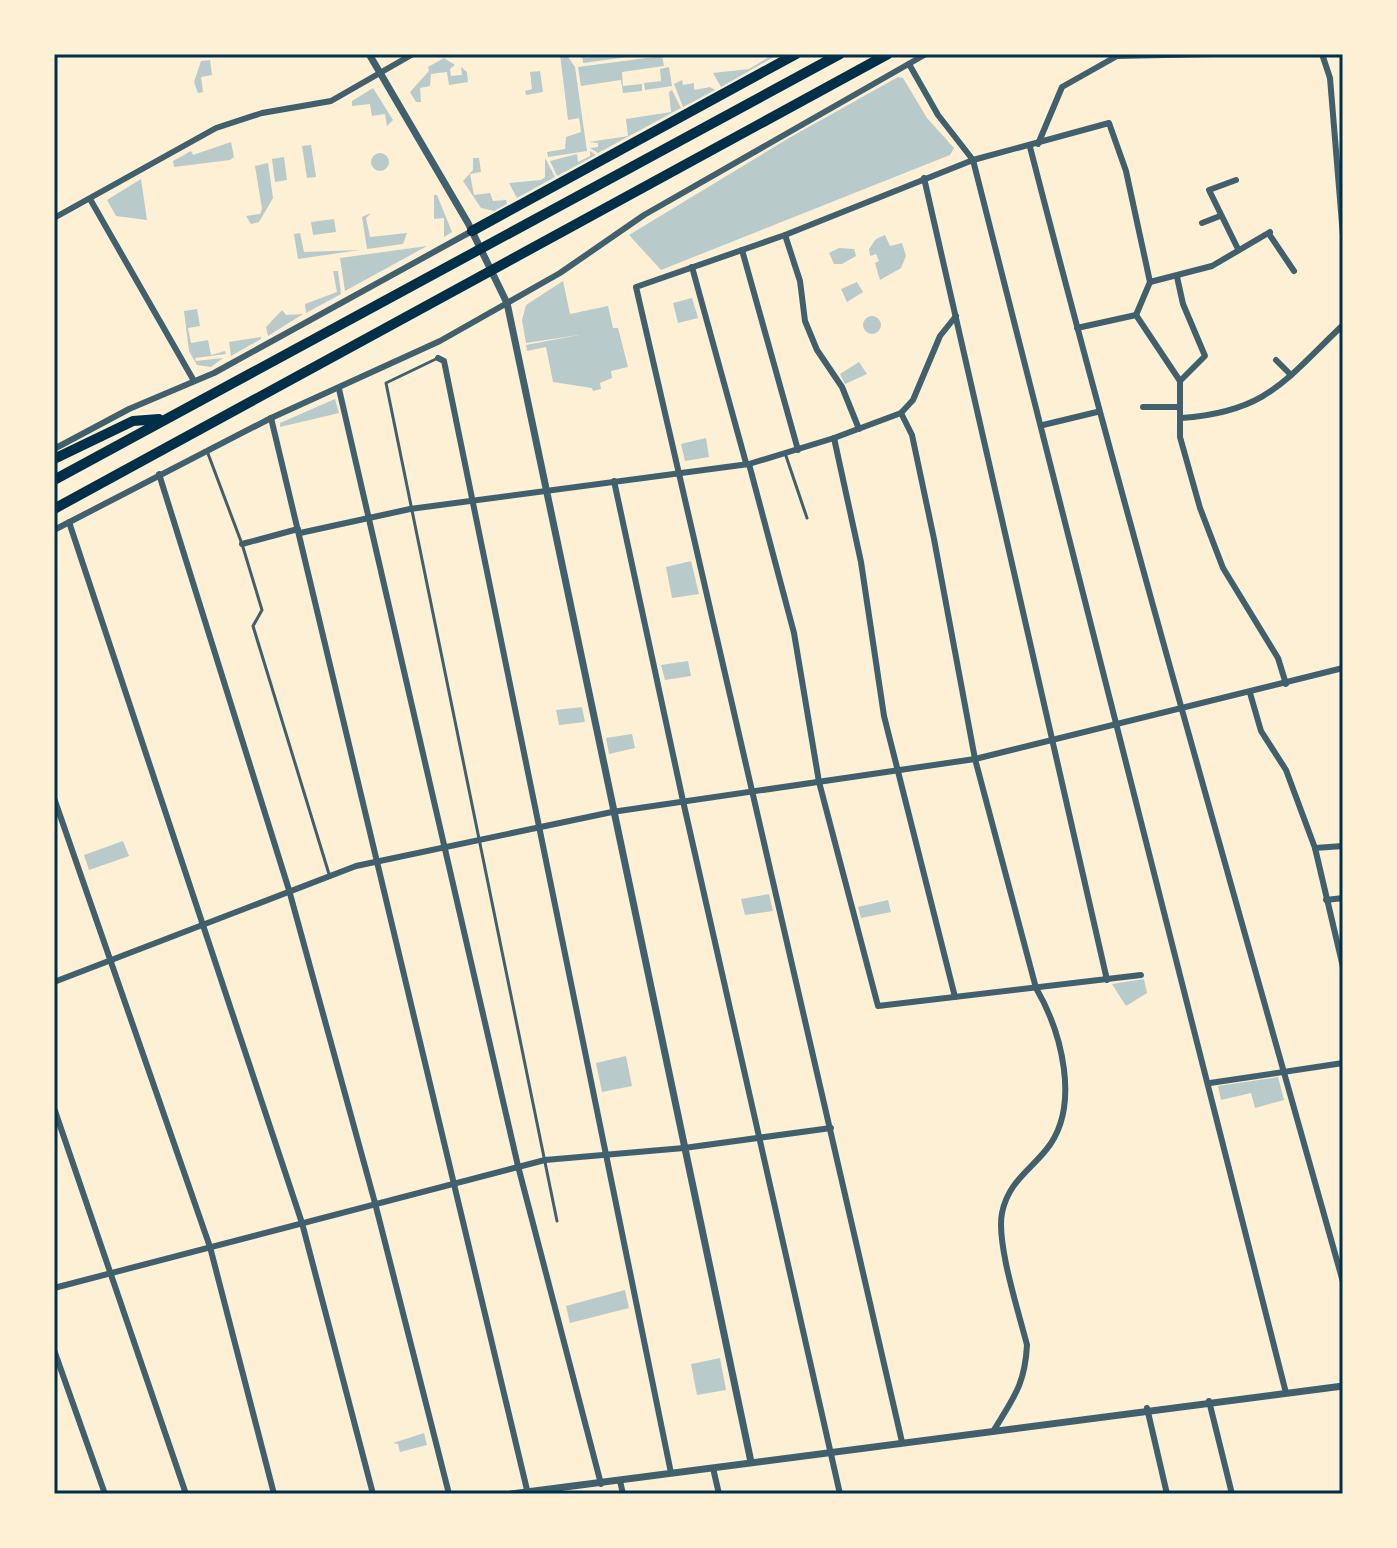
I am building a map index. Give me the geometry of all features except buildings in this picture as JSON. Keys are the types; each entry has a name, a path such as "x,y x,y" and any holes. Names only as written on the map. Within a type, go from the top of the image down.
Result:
{"highway":[{"path":"472,231 796,54"},
{"path":"54,480 840,54"},
{"path":"54,509 888,54"},
{"path":"54,459 133,421 165,419"}],"street":[{"path":"369,54 472,231 507,303 751,1462"},
{"path":"54,218 216,128 262,113 331,101 413,54"},
{"path":"54,530 271,418 440,341 560,273 644,215 926,54"},
{"path":"1038,144 1062,87 1117,55 1213,54"},
{"path":"1322,54 1330,78 1342,192 1343,236"},
{"path":"909,64 938,115 973,160 1043,425 1286,1393"},
{"path":"902,1442 636,287 785,235 973,160 1030,147 1102,122 1113,128 1150,282 1136,315"},
{"path":"1030,147 1097,412 1343,1282"},
{"path":"924,178 1002,531 1107,980"},
{"path":"1236,180 1209,190 1238,249"},
{"path":"90,199 194,381"},
{"path":"1202,223 1220,216"},
{"path":"54,449 129,409 194,381 472,231"},
{"path":"1150,282 1212,266 1270,233 1294,271"},
{"path":"785,235 800,281 805,321 817,350 842,387 859,429"},
{"path":"742,250 798,450"},
{"path":"692,267 794,633 819,782 878,1006 1141,975"},
{"path":"1177,277 1183,304 1205,356 1180,381"},
{"path":"1077,328 1136,315"},
{"path":"1136,315 1180,381 1179,426 1183,449 1213,543 1228,576 1278,658 1286,684"},
{"path":"242,544 410,509 747,463 798,450 901,413 913,400 940,336 956,316"},
{"path":"1181,418 1232,411 1265,399 1343,325"},
{"path":"438,358 444,361 473,499 671,1473"},
{"path":"1276,360 1291,375"},
{"path":"339,389 371,516 518,1166 601,1484"},
{"path":"1143,407 1180,407"},
{"path":"1043,425 1097,412"},
{"path":"901,413 912,435 975,759 1036,988 1050,1012 1065,1097 1049,1145 1012,1184 1003,1210 1002,1235 1027,1345 1024,1378 994,1430"},
{"path":"271,418 528,1493"},
{"path":"834,438 861,562 877,679 955,997"},
{"path":"159,474 289,890 375,1203 449,1494"},
{"path":"614,481 840,1494"},
{"path":"69,522 302,1223 373,1494"},
{"path":"54,982 205,926 329,874 379,861 612,812 975,759 1343,668"},
{"path":"1250,693 1261,731 1286,770 1315,848 1343,967"},
{"path":"54,798 210,1247 274,1494"},
{"path":"1315,848 1343,846"},
{"path":"1326,900 1343,898"},
{"path":"1210,1083 1343,1063"},
{"path":"54,1108 186,1494"},
{"path":"54,1288 545,1160 684,1148 831,1128"},
{"path":"54,1350 105,1494"},
{"path":"511,1494 1147,1408 1343,1386"},
{"path":"1209,1401 1232,1494"},
{"path":"1147,1408 1167,1494"},
{"path":"713,1468 719,1494"},
{"path":"620,1481 623,1494"}],"lane":[{"path":"438,358 386,383 557,1221"},
{"path":"207,451 242,544 263,612 254,629 329,874"},
{"path":"785,453 807,518"}],"shaded area":[{"path":"560,54 566,54 575,67 587,151 548,157 547,152 565,149 566,137 581,132 579,118 568,120"},
{"path":"582,54 587,58 603,54 650,54 583,63"},
{"path":"779,54 721,87 713,73 749,69"},
{"path":"662,56 664,66 622,72 623,86 642,84 642,91 623,93 621,80 581,86 578,67"},
{"path":"444,58 455,65 450,69 451,76 462,75 461,67 467,72 468,82 449,85 447,72 431,74 430,86 420,88 421,102 416,102 410,92 429,71 428,67"},
{"path":"210,60 212,75 201,77 203,92 198,93 194,82 201,61"},
{"path":"669,67 672,86 645,90 644,83 661,81 660,69"},
{"path":"540,71 543,92 526,95 525,91 532,89 530,72"},
{"path":"898,77 903,78 927,118 954,148 950,155 661,270 629,235 789,138"},
{"path":"682,80 683,85 694,83 694,90 710,87 715,90 683,107 674,84"},
{"path":"373,88 393,120 387,126 385,114 372,116 370,104 352,106 352,101"},
{"path":"672,90 681,108 598,153 590,148 598,147 598,143 589,142 628,136 626,119 671,112 669,92"},
{"path":"231,142 234,157 230,160 174,167 173,161 191,151 193,155"},
{"path":"311,145 316,177 307,178 302,146"},
{"path":"590,151 596,155 557,176 550,161 577,154 578,162 590,156"},
{"path":"380,153 389,162 380,171 371,162"},
{"path":"284,157 287,180 275,182 272,159"},
{"path":"473,158 479,158 481,172 470,174 474,195 490,193 493,201 506,200 507,204 494,211 481,208 463,181 473,170"},
{"path":"545,158 555,177 517,198 509,183 541,180 545,177"},
{"path":"268,163 273,198 259,222 251,224 246,216 260,214 262,209 255,166"},
{"path":"141,179 147,220 116,216 107,200"},
{"path":"434,195 437,195 452,232 444,237 444,218 434,219"},
{"path":"371,213 366,218 370,237 407,233 403,244 367,249 362,217"},
{"path":"334,219 336,232 313,235 311,222"},
{"path":"300,233 304,252 360,250 298,259 294,234"},
{"path":"885,235 890,246 902,243 906,256 901,268 880,280 875,263 879,261 876,254 870,256 869,249 876,239"},
{"path":"427,246 345,291 340,258"},
{"path":"839,248 854,249 856,256 842,264 834,264 829,253"},
{"path":"333,271 338,271 341,294 306,313 305,304 337,292"},
{"path":"563,281 570,314 608,306 613,328 618,328 628,367 611,371 612,378 600,383 601,389 593,391 592,388 553,382 546,347 527,351 526,345 579,335 526,343 522,320 526,305"},
{"path":"857,282 863,292 847,302 841,289"},
{"path":"692,298 698,318 678,323 673,303"},
{"path":"197,309 200,326 188,328 191,343 208,340 211,355 225,351 226,354 195,358 196,361 223,358 211,367 197,365 189,351 184,311"},
{"path":"282,310 286,315 303,314 268,336 266,327"},
{"path":"872,316 881,325 872,334 863,325"},
{"path":"261,339 231,356 229,342"},
{"path":"859,362 867,374 845,384 840,374"},
{"path":"335,399 339,413 280,427 280,423"},
{"path":"706,438 709,457 685,461 681,444"},
{"path":"691,561 699,594 672,598 666,567"},
{"path":"688,661 691,676 665,680 661,665"},
{"path":"582,707 585,722 559,725 556,710"},
{"path":"632,734 635,748 609,754 606,738"},
{"path":"123,841 129,856 89,870 84,855"},
{"path":"769,894 773,911 745,915 741,899"},
{"path":"888,900 891,912 861,918 858,907"},
{"path":"1144,979 1147,993 1126,1006 1112,984"},
{"path":"626,1056 632,1086 602,1092 596,1063"},
{"path":"1278,1077 1284,1100 1255,1108 1251,1093 1221,1100 1218,1086"},
{"path":"625,1290 629,1308 570,1323 566,1306"},
{"path":"720,1358 726,1390 697,1395 691,1364"},
{"path":"424,1433 427,1445 400,1452 398,1444 393,1443"}]}
